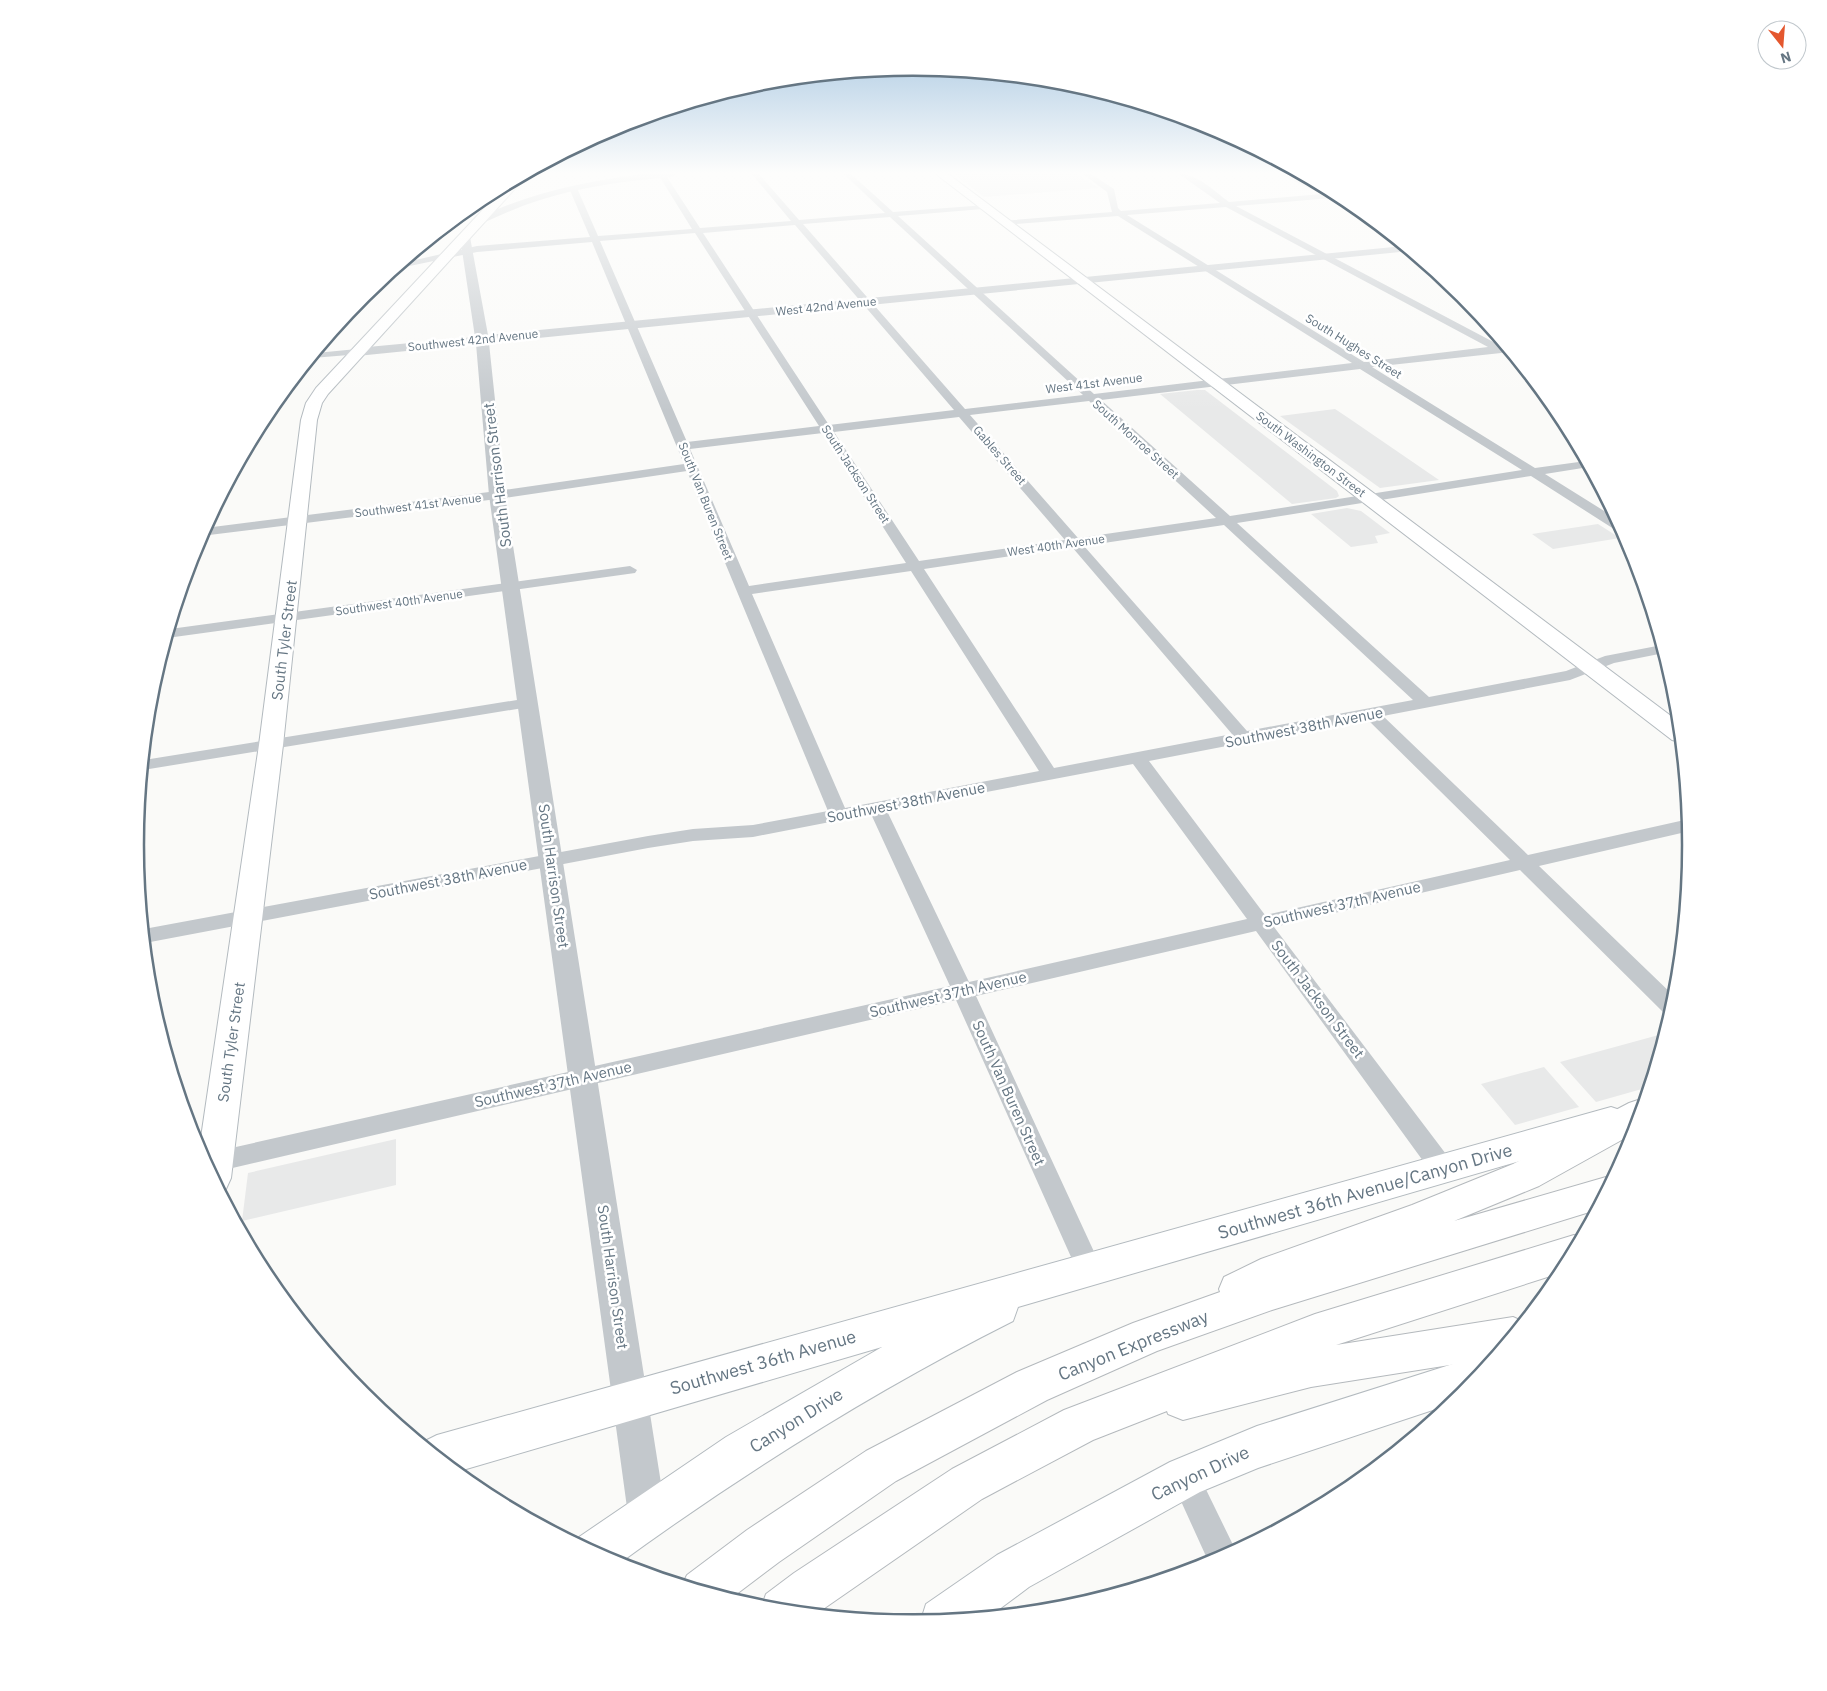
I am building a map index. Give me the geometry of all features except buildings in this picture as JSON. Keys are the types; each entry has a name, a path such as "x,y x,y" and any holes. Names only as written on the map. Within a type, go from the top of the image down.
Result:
{"main road":[{"name":"South Tyler Street","path":"212,1160 271,745 309,420 314,403 322,391 453,253"},
{"name":"South Washington Street","path":"1045,253 1674,729"},
{"name":"Southwest 36th Avenue/Canyon Drive","path":"1089,1269 1634,1115"},
{"path":"1147,1336 1275,1271 1424,1217 1526,1175 1633,1118"},
{"name":"Canyon Expressway","path":"708,1587 762,1546 881,1466 1032,1386 1147,1336 1272,1292 1599,1194"},
{"path":"791,1604 810,1588 967,1484 1079,1425 1315,1333 1564,1255"},
{"name":"Southwest 36th Avenue","path":"443,1454 1089,1269"},
{"name":"Canyon Drive","path":"602,1548 647,1515 872,1373 945,1334 1089,1269"},
{"path":"851,1337 865,1351 872,1373"},
{"path":"1079,1425 1311,1368 1505,1338"},
{"name":"Canyon Drive","path":"954,1613 1013,1571 1185,1477 1257,1447 1466,1380"}],"street":[{"path":"414,261 433,253"},
{"name":"South Harrison Street","path":"467,253 482,340 497,495 512,586 647,1515"},
{"name":"South Van Buren Street","path":"601,253 684,446 743,591 840,815"},
{"name":"South Jackson Street","path":"713,253 1050,775"},
{"name":"Gables Street","path":"823,253 1076,542 1244,738"},
{"name":"South Monroe Street","path":"934,253 1426,703"},
{"name":"South Hughes Street","path":"1183,253 1610,520"},
{"path":"1317,253 1500,347"},
{"name":"West 42nd Avenue","path":"632,325 1367,253"},
{"name":"Southwest 42nd Avenue","path":"321,355 632,325"},
{"name":"West 41st Avenue","path":"684,446 1501,349"},
{"path":"1368,498 1582,465"},
{"name":"Southwest 41st Avenue","path":"212,531 497,495 692,467"},
{"name":"West 40th Avenue","path":"743,591 1226,521 1368,498"},
{"name":"Southwest 40th Avenue","path":"174,633 630,570"},
{"name":"Southwest 38th Avenue","path":"150,935 661,839 742,832 840,815 1570,675 1610,659 1658,650"},
{"path":"149,764 529,703"},
{"path":"1372,714 1667,1002"},
{"name":"South Jackson Street","path":"1138,758 1443,1169"},
{"name":"South Van Buren Street","path":"877,808 963,991 1089,1269"},
{"name":"Southwest 37th Avenue","path":"215,1167 584,1077 1682,827"},
{"path":"1185,1477 1220,1551"}],"shaded area":[{"path":"1205,390 1337,491 1339,496 1292,504 1160,394"},
{"path":"1335,409 1439,480 1380,488 1280,416"},
{"path":"1347,508 1361,511 1390,533 1375,536 1378,543 1351,547 1311,514"},
{"path":"1598,524 1618,538 1553,549 1532,534"},
{"path":"1659,1035 1643,1089 1596,1102 1560,1062"},
{"path":"1544,1067 1579,1107 1515,1125 1481,1084"},
{"path":"396,1139 396,1185 242,1221 248,1173"}]}
